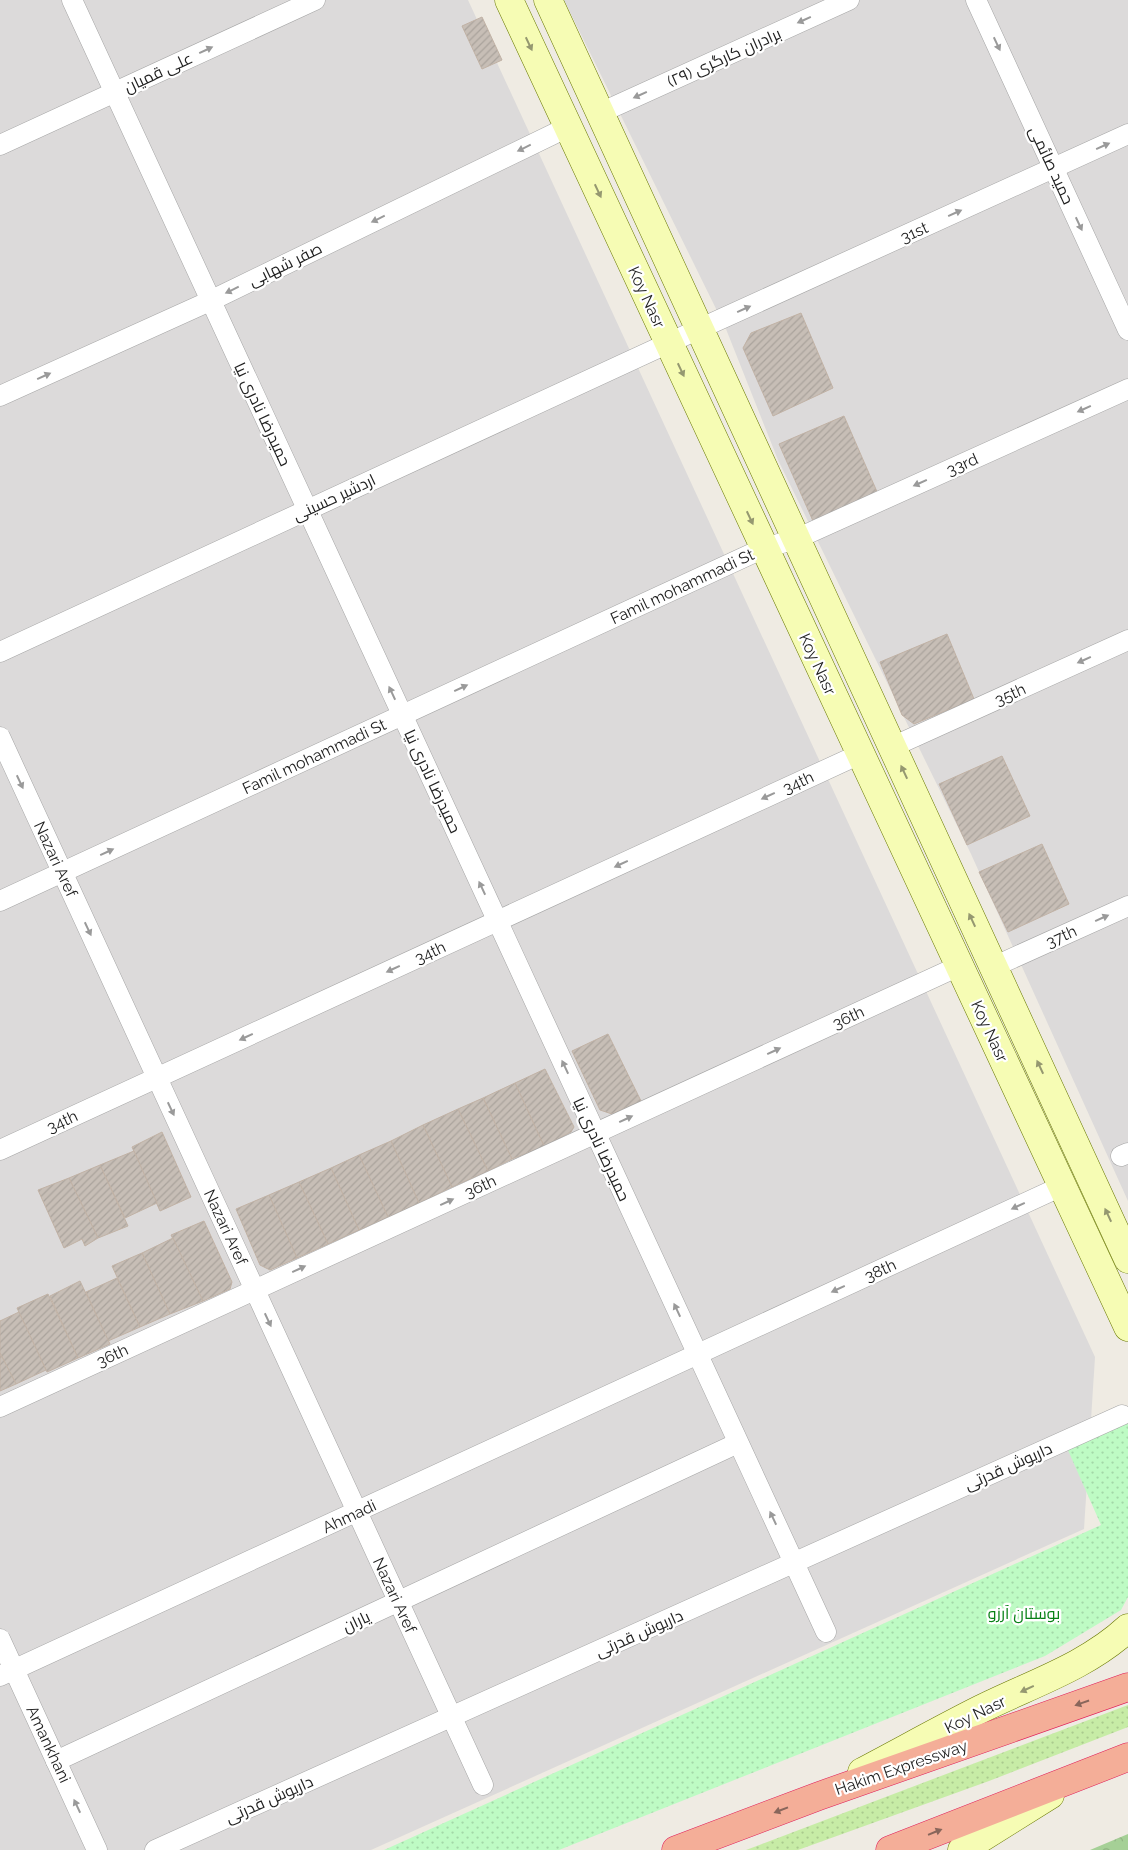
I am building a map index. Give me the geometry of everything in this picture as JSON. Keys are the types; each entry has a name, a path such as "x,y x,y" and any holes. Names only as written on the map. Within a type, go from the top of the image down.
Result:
{"highway":[{"name":"Hakim Expressway","path":"676,1850 819,1796 1128,1686"},
{"path":"890,1850 1128,1757"}],"main road":[{"name":"Koy Nasr","path":"509,0 1128,1327"},
{"name":"Koy Nasr","path":"548,0 1128,1259"},
{"name":"Koy Nasr","path":"819,1796 982,1708 1024,1690 1086,1659 1114,1641 1128,1628"},
{"path":"962,1850 1085,1773"}],"street":[{"name":"حمیدرضا نادری نیا","path":"72,0 826,1632"},
{"name":"علی قمیان","path":"0,145 315,0"},
{"name":"برادران کارگری (۲۹)","path":"600,113 848,0"},
{"name":"حمید صائمی","path":"976,0 1128,330"},
{"name":"صفر شهابی","path":"0,396 210,300 568,127"},
{"name":"31st","path":"668,343 1128,134"},
{"name":"اردشیر حسینی","path":"0,652 668,343"},
{"name":"33rd","path":"764,548 796,539 1128,388"},
{"name":"Famil mohammadi St","path":"0,901 764,548"},
{"name":"35th","path":"892,747 1128,640"},
{"name":"Nazari Aref","path":"0,737 483,1785"},
{"name":"34th","path":"0,1150 860,754"},
{"name":"37th","path":"993,967 1128,906"},
{"name":"36th","path":"0,1407 960,966"},
{"name":"38th","path":"697,1354 1062,1186"},
{"name":"Ahmadi","path":"7,1672 697,1354"},
{"name":"داریوش قدرتی","path":"155,1850 1122,1415"},
{"name":"یاران","path":"56,1761 738,1443"},
{"name":"Amankhani","path":"0,1639 7,1672 56,1761 97,1850"}],"shaded area":[{"path":"0,0 468,0 1095,1357 1084,1529 371,1850 0,1850"},
{"path":"564,0 1128,0 1128,1201 971,854 778,460 726,329"}],"green space":[{"name":"بوستان آرزو","path":"1128,1421 1128,1597 1121,1610 1045,1656 559,1850 384,1850 1101,1525 1067,1448"},
{"path":"1128,1705 1128,1727 989,1781 798,1850 746,1850"},
{"path":"1128,1834 1128,1850 1090,1850"}],"building":[{"path":"482,17 502,60 482,69 462,26"},
{"path":"801,313 833,388 773,416 743,348 751,333"},
{"path":"844,416 878,494 813,521 779,444"},
{"path":"947,634 974,699 914,724 902,715 880,662"},
{"path":"1002,756 1030,816 967,845 939,784"},
{"path":"1042,844 1069,904 1008,932 979,872"},
{"path":"608,1034 641,1101 612,1114 600,1110 572,1051"},
{"path":"545,1069 574,1127 571,1132 544,1146 515,1083"},
{"path":"515,1083 544,1146 512,1159 483,1098"},
{"path":"483,1098 512,1159 488,1171 458,1109"},
{"path":"458,1109 488,1171 452,1187 423,1125"},
{"path":"423,1125 452,1187 419,1203 391,1141"},
{"path":"162,1132 191,1197 160,1211 132,1147"},
{"path":"391,1141 419,1203 388,1217 359,1155"},
{"path":"134,1151 157,1203 125,1218 100,1165"},
{"path":"359,1155 388,1217 359,1230 331,1168"},
{"path":"100,1165 128,1226 98,1238 69,1178"},
{"path":"331,1168 359,1230 328,1244 299,1182"},
{"path":"69,1178 98,1238 85,1246 82,1239 64,1248 38,1190"},
{"path":"299,1182 328,1244 297,1258 269,1195"},
{"path":"269,1195 297,1258 270,1270 260,1265 236,1209"},
{"path":"204,1221 232,1282 230,1289 203,1301 171,1235"},
{"path":"173,1238 203,1301 170,1314 142,1253"},
{"path":"142,1253 170,1314 140,1327 112,1266"},
{"path":"117,1278 140,1327 108,1341 86,1292"},
{"path":"80,1281 110,1344 78,1358 50,1296"},
{"path":"48,1294 78,1358 47,1372 17,1308"},
{"path":"19,1312 46,1370 16,1384 0,1353 0,1321"},
{"path":"0,1353 16,1384 0,1391"}]}
